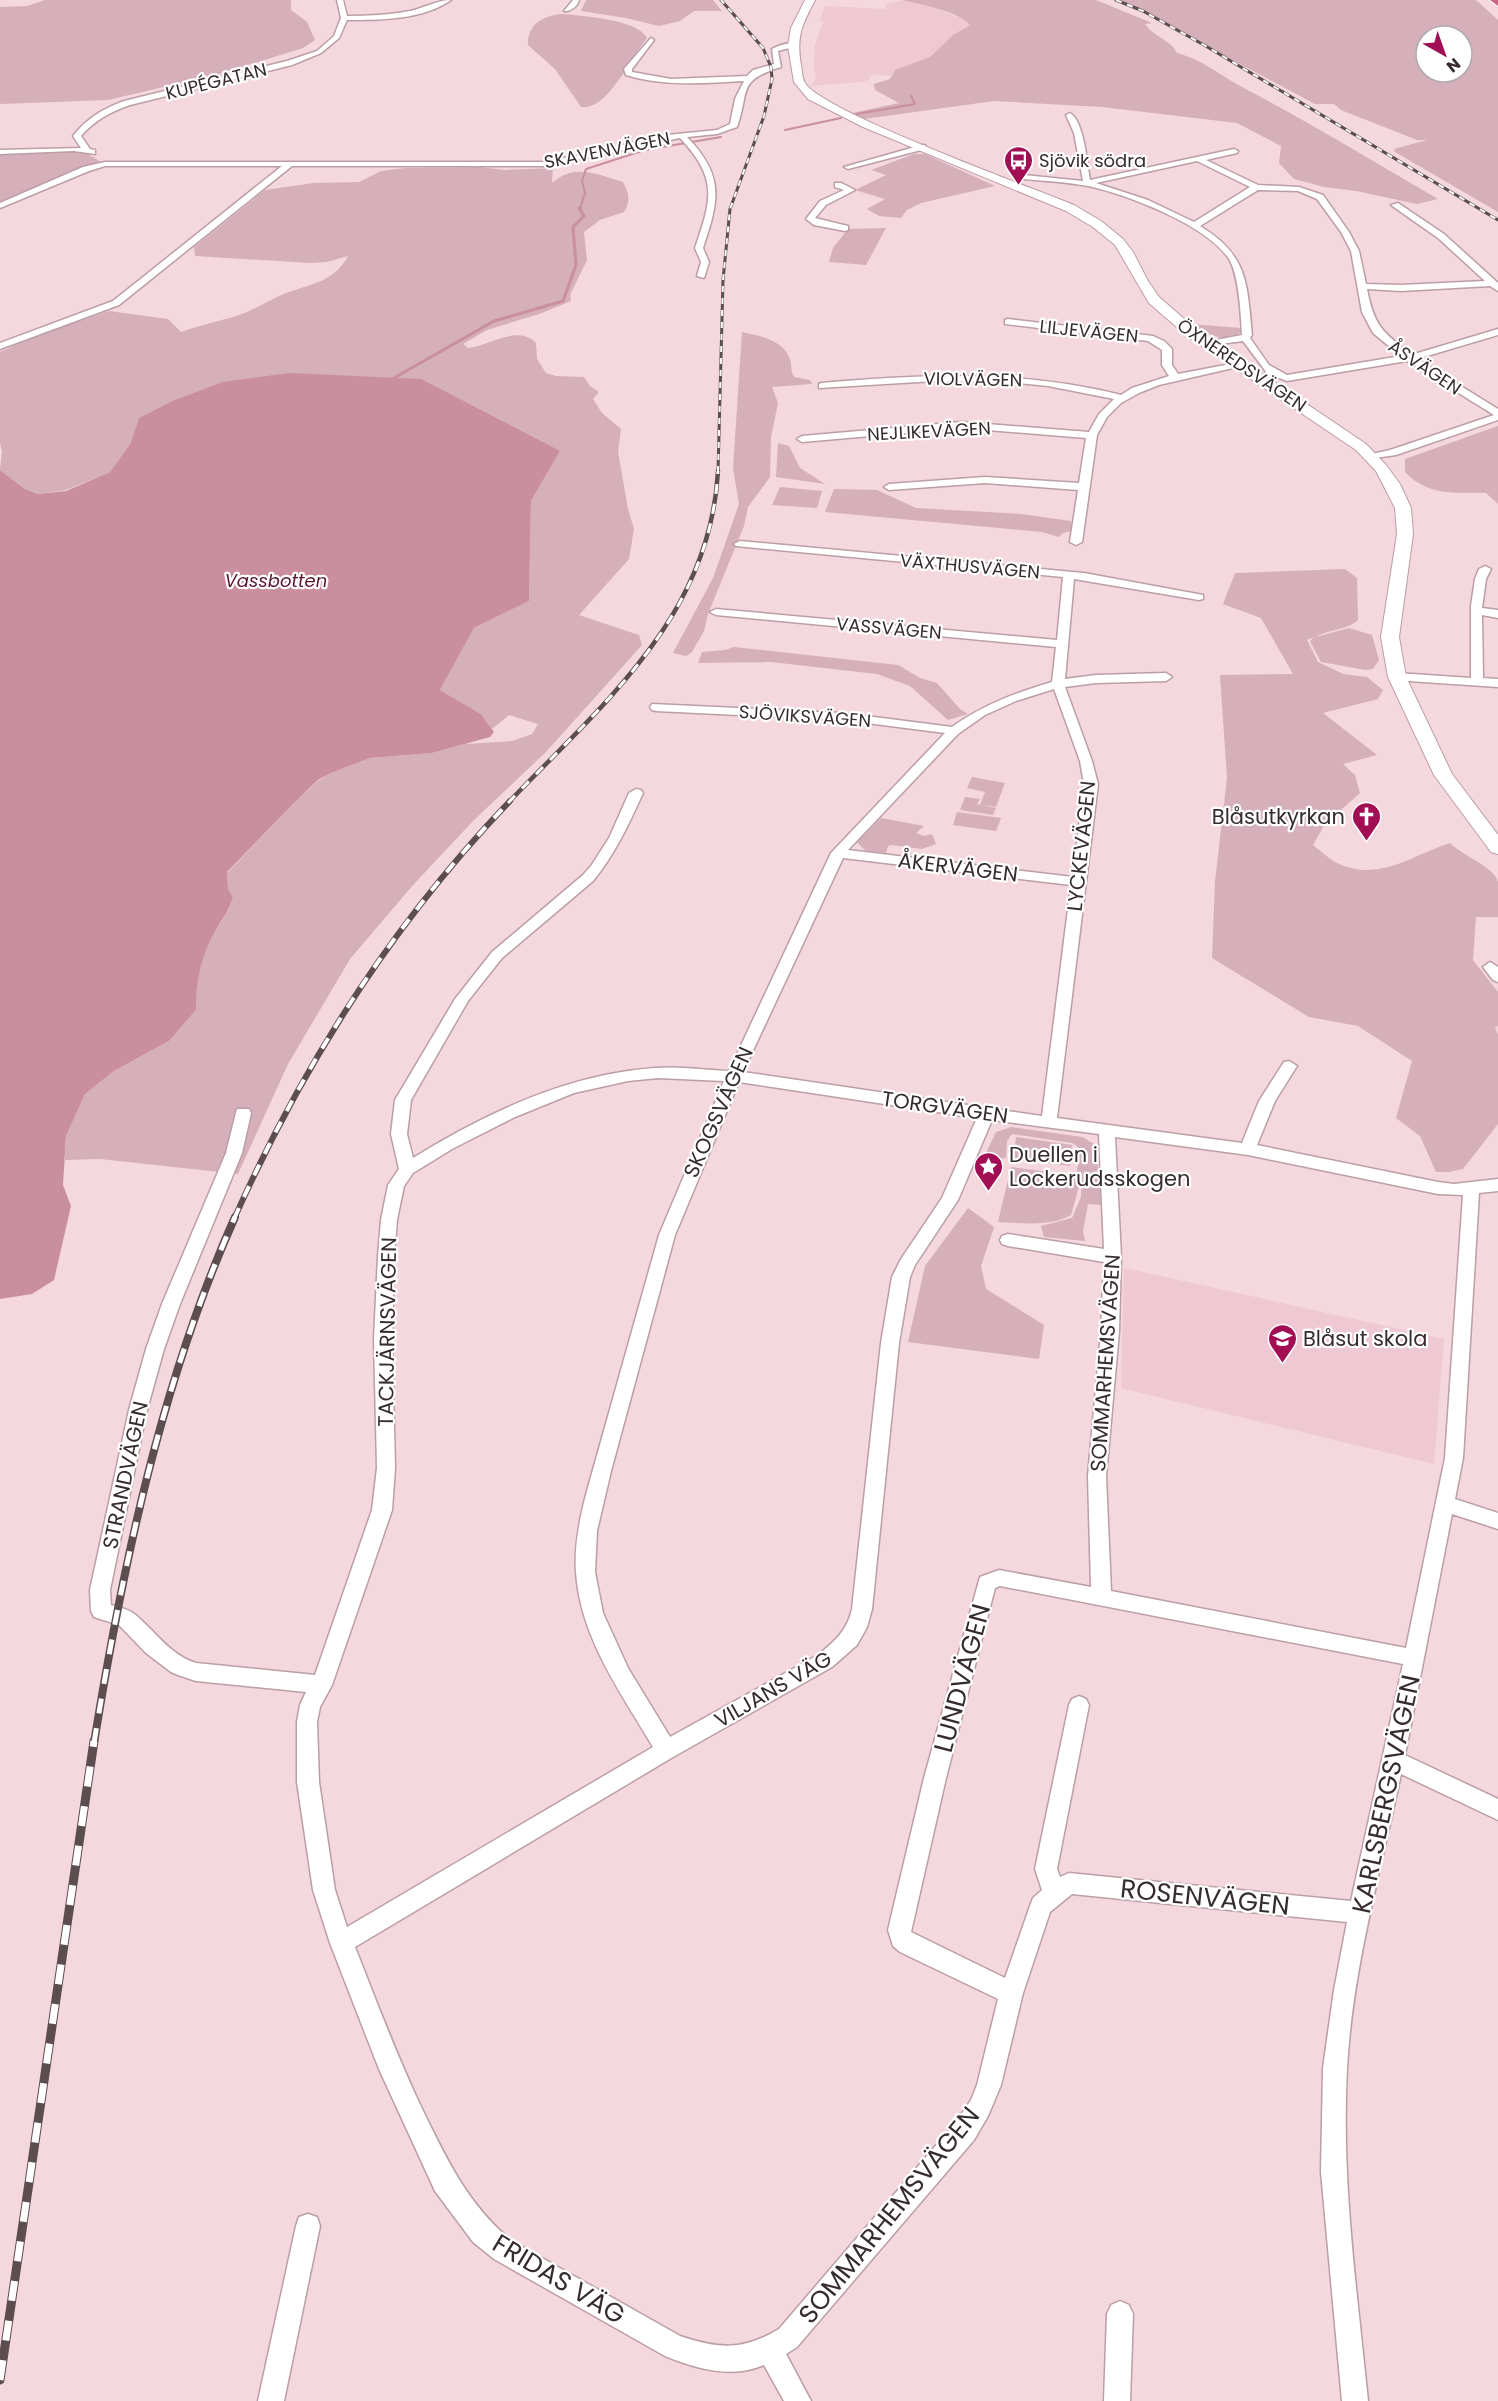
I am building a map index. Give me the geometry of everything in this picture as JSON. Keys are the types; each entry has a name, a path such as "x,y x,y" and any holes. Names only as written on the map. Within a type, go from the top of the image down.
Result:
{"street":[{"path":"340,0 344,18 399,16 448,0"},
{"path":"566,10 575,4 576,0"},
{"name":"ÖXNEREDSVÄGEN","path":"810,0 796,28 793,46 799,82 812,97 836,111 1070,208 1110,232 1127,252 1141,281 1154,300 1184,328 1319,416 1371,457 1387,476 1397,493 1405,524 1390,637 1397,677 1443,775 1498,848"},
{"name":"KUPÉGATAN","path":"86,149 77,136 90,120 103,112 127,103 307,57 329,46 338,37 344,18"},
{"path":"651,39 628,69 629,74 646,78 697,80 749,78 756,72 778,65 774,50 793,46"},
{"name":"SKAVENVÄGEN","path":"0,206 86,169 110,164 547,164 685,139 732,127 749,78"},
{"path":"1070,115 1078,133 1087,183"},
{"path":"685,139 709,169 713,180 712,210 699,248 705,262 701,276"},
{"path":"848,167 922,147"},
{"path":"0,152 86,149 110,164"},
{"path":"1087,183 1234,151"},
{"path":"863,173 887,156"},
{"name":"ÅSVÄGEN","path":"1198,159 1256,187 1299,189 1320,197 1355,251 1367,312 1374,327 1387,342 1408,358 1498,415"},
{"path":"0,346 116,303 289,165"},
{"path":"1024,177 1087,183 1137,199 1194,226 1224,249 1234,260 1246,331 1245,338"},
{"path":"826,190 848,180"},
{"path":"838,185 851,190 823,203 810,219 817,223 845,228"},
{"path":"1194,226 1256,187"},
{"path":"1395,205 1440,236 1494,286"},
{"path":"1361,286 1401,288 1494,286"},
{"name":"LILJEVÄGEN","path":"1008,322 1150,338 1167,349 1165,365 1167,370 1177,378"},
{"path":"1208,344 1245,338 1272,374 1287,378 1408,358 1483,341 1498,332"},
{"path":"1076,542 1092,435 1103,415 1122,398 1143,388 1177,378 1241,365"},
{"name":"VIOLVÄGEN","path":"822,386 917,378 976,377 1068,384 1122,398"},
{"path":"1371,457 1392,453 1498,415"},
{"name":"NEJLIKEVÄGEN","path":"802,439 962,425 1092,435"},
{"path":"890,487 985,480 1084,487"},
{"name":"VÄXTHUSVÄGEN","path":"740,544 1114,580 1199,597"},
{"path":"1477,680 1480,581 1485,568"},
{"name":"LYCKEVÄGEN","path":"1049,1122 1091,784 1086,761 1058,684 1069,575"},
{"path":"1478,611 1498,614"},
{"name":"VASSVÄGEN","path":"716,612 1062,644"},
{"name":"SKOGSVÄGEN","path":"666,1750 613,1657 596,1618 588,1592 586,1546 595,1496 667,1235 734,1076 838,853 954,731 996,704 1058,684 1096,679 1166,677"},
{"path":"1397,677 1498,683"},
{"name":"SJÖVIKSVÄGEN","path":"656,707 873,720 954,731"},
{"path":"407,1168 399,1134 403,1100 462,999 480,973 497,955 599,867 636,793"},
{"name":"ÅKERVÄGEN","path":"838,853 1078,882"},
{"path":"1248,1149 1267,1101 1289,1066"},
{"name":"TORGVÄGEN","path":"407,1168 509,1113 570,1089 628,1076 658,1073 734,1076 987,1114 1248,1149 1438,1188 1498,1185"},
{"name":"STRANDVÄGEN","path":"243,1113 234,1153 171,1304 155,1349 136,1421 100,1590 100,1606 101,1611 125,1618 153,1647 178,1666 196,1672 322,1685"},
{"name":"VILJANS VÄG","path":"341,1943 666,1750 825,1661 847,1644 860,1624 890,1343 901,1277 907,1263 950,1200 987,1114"},
{"name":"SOMMARHEMSVÄGEN","path":"1101,1596 1097,1476 1110,1332 1113,1257 1107,1130"},
{"name":"TACKJÄRNSVÄGEN","path":"341,1943 324,1890 308,1782 307,1722 310,1705 322,1685 382,1510 386,1468 383,1340 386,1256 389,1220 396,1185 407,1168"},
{"name":"KARLSBERGSVÄGEN","path":"1355,2401 1333,2172 1335,2068 1345,1990 1360,1913 1446,1504 1457,1429 1472,1207 1471,1188"},
{"path":"1008,1240 1113,1257"},
{"path":"1446,1504 1498,1521"},
{"name":"LUNDVÄGEN","path":"1011,1993 908,1944 901,1938 899,1930 987,1583 999,1578 1415,1658"},
{"path":"1054,1893 1046,1869 1079,1705"},
{"path":"1394,1760 1498,1810"},
{"name":"ROSENVÄGEN","path":"1054,1893 1069,1883 1360,1913"},
{"name":"SOMMARHEMSVÄGEN","path":"770,2350 788,2338 965,2131 980,2108 989,2085 1011,1993 1041,1906 1054,1893"},
{"name":"FRIDAS VÄG","path":"341,1943 387,2061 419,2131 444,2182 482,2233 503,2250 674,2347 703,2357 741,2360 770,2350"},
{"path":"272,2401 309,2226"},
{"path":"1117,2401 1120,2314"},
{"path":"770,2350 798,2401"}],"shaded area":[{"path":"45,0 291,0 291,10 307,22 315,40 303,48 219,74 108,100 0,104 0,7 27,6"},
{"path":"586,0 713,0 722,11 694,11 680,21 659,26 581,11"},
{"path":"903,0 1096,0 1152,23 1145,24 1171,45 1177,53 1204,64 1438,199 1417,204 1356,191 1324,187 1294,179 1279,163 1281,146 1237,123 1102,107 994,101 864,119 852,113 899,103 875,90 874,84 890,79 895,70 930,57 953,35 970,25 949,12"},
{"path":"904,0 937,9 966,20 970,25 953,35 930,57 895,70 890,76 872,74 869,80 861,82 810,86 816,79 815,45 823,22 820,20 825,6 886,9 886,4"},
{"path":"1120,0 1476,0 1498,20 1498,212 1395,152 1394,149 1427,140 1417,140 1341,110 1334,104 1315,104"},
{"path":"563,14 595,17 621,23 641,32 647,38 611,90 600,101 588,107 581,107 555,69 528,45 530,31 538,22 549,16"},
{"path":"83,151 103,163 82,168 0,203 0,153"},
{"path":"914,154 925,154 995,186 921,203 907,210 901,218 879,216 867,209 885,199 855,190 886,175 871,170"},
{"path":"481,167 504,170 553,168 552,183 569,173 586,172 623,182 627,190 628,200 624,212 600,220 584,232 587,260 570,295 571,301 542,313 487,330 463,344 468,348 512,336 520,335 529,338 536,343 537,359 546,373 556,376 584,377 590,386 599,392 593,399 602,413 621,429 618,452 628,509 634,529 629,559 579,615 639,635 642,645 546,752 474,820 413,885 350,959 288,1064 238,1174 100,1159 65,1160 66,1136 85,1094 114,1071 169,1041 196,1010 196,990 203,959 211,939 232,902 233,897 228,889 227,873 296,801 318,781 331,773 370,758 432,753 465,744 512,741 532,734 538,724 509,715 492,729 481,714 440,690 474,628 529,601 531,501 560,451 222,382 172,401 139,418 130,444 110,472 66,490 39,494 25,489 0,470 2,452 0,352 35,336 109,311 168,319 181,332 245,313 280,295 329,277 348,256 327,262 310,263 195,256 194,247 265,190 314,183 359,182 381,171 405,168"},
{"path":"886,228 866,265 829,262 833,248 848,229"},
{"path":"1190,324 1241,328 1241,332 1235,336 1222,338"},
{"path":"742,332 756,335 782,347 790,359 794,377 810,380 812,384 772,387 778,403 771,437 770,477 748,507 744,526 708,614 704,631 692,652 686,656 673,653 713,578 739,504 733,468"},
{"path":"1498,426 1498,504 1486,493 1442,492 1424,486 1405,472 1405,459"},
{"path":"778,443 789,446 800,468 825,484 776,477"},
{"path":"780,487 822,491 817,508 772,505"},
{"path":"834,489 877,490 916,508 1021,514 1071,521 1072,531 1063,533 1059,537 1042,532 825,512"},
{"path":"1345,569 1357,578 1358,620 1349,626 1316,637 1349,628 1372,635 1379,660 1373,669 1365,670 1321,662 1310,641 1314,637 1307,640 1318,662 1343,674 1367,677 1383,690 1378,699 1323,713 1377,755 1343,764 1355,775 1360,793 1325,824 1313,845 1339,864 1354,869 1368,870 1396,865 1450,843 1491,871 1498,882 1498,917 1476,917 1473,960 1498,992 1498,1026 1495,1027 1498,1035 1498,1124 1463,1169 1449,1172 1436,1172 1420,1136 1396,1118 1412,1061 1358,1026 1309,1017 1212,958 1215,881 1227,778 1220,675 1293,674 1261,618 1223,604 1235,573"},
{"path":"734,647 898,665 920,678 937,683 960,709 968,714 948,720 910,686 877,674 771,662 698,663 702,652"},
{"path":"972,777 1005,783 996,807 980,805 985,792 967,788"},
{"path":"965,797 980,799 977,804 996,808 993,815 960,810"},
{"path":"957,812 1001,818 996,831 953,825"},
{"path":"881,818 924,826 916,833 924,836 932,834 936,844 922,849 892,845 888,846 886,853 866,851 857,842"},
{"path":"1011,1127 1082,1137 1096,1145 1101,1205 1088,1204 1083,1231 1085,1241 1044,1237 1041,1226 1072,1218 1081,1197 1082,1176 1071,1215 1045,1223 998,1222 1011,1167 1081,1176 1076,1174 1079,1161 1077,1146 1072,1143 1012,1134 1007,1141 1006,1158 996,1159 986,1153 996,1132"},
{"path":"1016,1137 1072,1145 1070,1166 1013,1159"},
{"path":"968,1208 994,1227 981,1266 986,1289 1044,1325 1039,1359 908,1342 925,1266"},
{"name":"Blåsut skola","path":"1124,1268 1444,1339 1434,1464 1121,1388"}],"water":[{"name":"Vassbotten","path":"290,373 421,379 560,451 531,501 529,601 474,628 440,690 481,714 494,732 490,737 432,753 370,758 331,773 318,780 227,872 228,889 233,897 203,958 198,979 196,1010 169,1041 114,1071 85,1094 66,1136 63,1185 71,1206 54,1280 32,1294 0,1299 0,470 25,489 38,494 66,491 110,472 130,444 139,418 172,401 222,382"}],"waterway":[{"path":"857,114 915,104 911,96"},
{"path":"785,130 841,118"},
{"path":"580,209 585,193 582,181 586,169 645,150 721,137"},
{"path":"394,378 494,321 563,301 576,265 573,227 584,216 579,208"}],"railway":[{"path":"718,472 723,280 730,209 764,116 772,79 771,67 763,48 721,0"},
{"path":"1116,0 1143,11 1204,45 1498,220"},
{"path":"508,803 614,693 673,615 695,571 711,523 718,471"},
{"path":"234,1219 290,1106 354,998 389,946 427,896 510,801"},
{"path":"94,1743 118,1609 148,1475 186,1344 235,1217"},
{"path":"0,2380 94,1741"}],"place":[{"name":"Sjövik södra","path":"1018,186"},
{"name":"Blåsutkyrkan","path":"1366,842"},
{"name":"Duellen i Lockerudsskogen","path":"988,1192"},
{"name":"Blåsut skola","path":"1282,1364"}]}
